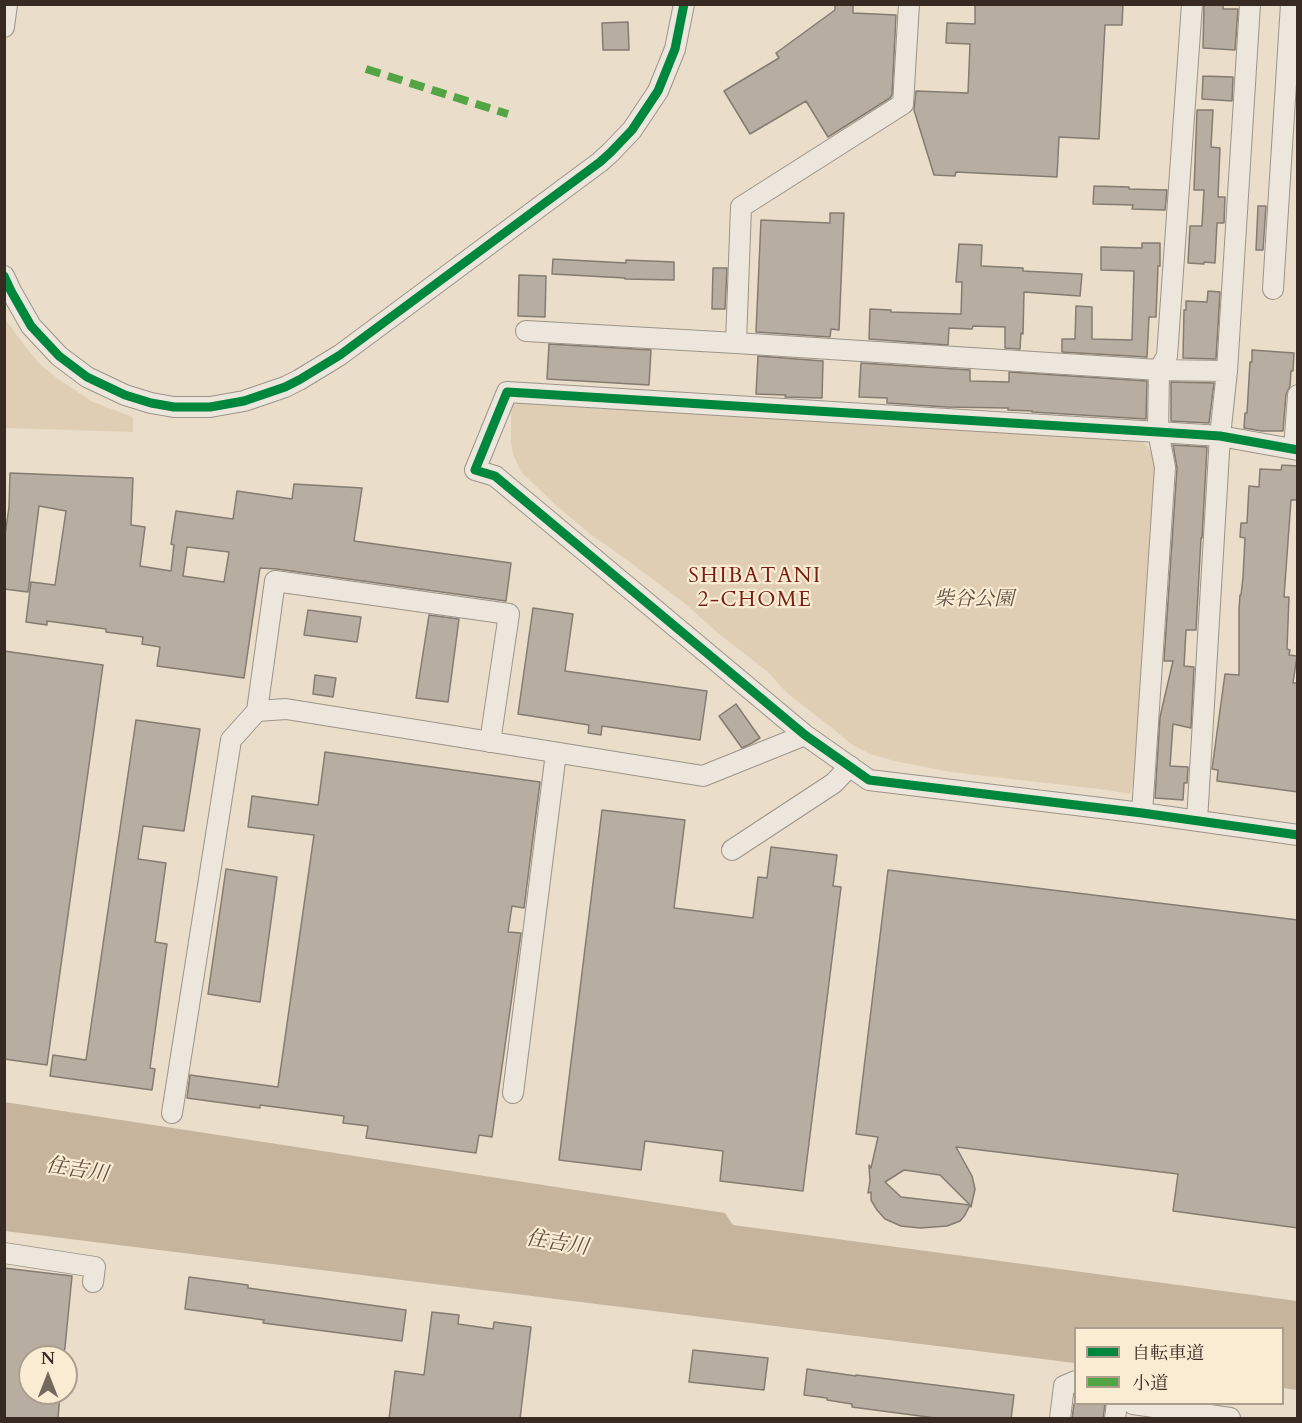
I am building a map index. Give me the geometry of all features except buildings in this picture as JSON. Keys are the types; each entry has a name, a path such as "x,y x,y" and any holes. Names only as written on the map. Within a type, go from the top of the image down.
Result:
{"street":[{"path":"4,27 7,4"},
{"path":"4,276 31,326 59,356 98,383 125,395 174,407 198,407 244,401 270,393 299,380 340,355 600,162 622,141 650,105 665,78 675,49 684,4"},
{"path":"736,343 741,207 903,104 909,4"},
{"path":"1142,813 1165,467 1158,432 1159,370 1167,356 1192,4"},
{"path":"1197,821 1220,436 1227,371 1250,4"},
{"path":"1273,289 1291,4"},
{"path":"526,331 1159,370 1227,371"},
{"path":"1298,395 1296,395 1296,450 1220,436 507,392 475,470 495,476 805,735 869,780 1142,813 1298,835"},
{"path":"172,1113 231,740 257,711 275,581 508,614 490,742"},
{"path":"257,711 286,709 703,776 805,735"},
{"path":"513,1093 556,753"},
{"path":"732,850 834,783 850,766"},
{"path":"4,1253 95,1267 93,1282"},
{"path":"1060,1419 1064,1386 1074,1382"},
{"path":"1139,1405 1230,1419"}],"green space":[{"path":"5,319 41,365 58,379 93,402 133,417 133,432 5,428"},
{"name":"柴谷公園","path":"511,398 532,404 1138,437 1156,456 1157,484 1137,753 1130,794 951,772 894,761 870,754 851,744 788,694 767,671 719,634 683,602 590,534 521,472 513,454 511,442"}],"water":[{"name":"住吉川","path":"4,1102 725,1213 733,1225 1297,1301 1297,1390 1284,1388 1284,1327 1074,1327 1074,1363 5,1231"}],"marked path":[{"path":"366,69 508,114"}],"cycle path":[{"path":"4,276 31,326 59,356 87,377 125,395 174,407 210,407 244,401 285,387 340,355 611,152 632,130 658,91 675,49 684,4"},
{"path":"1298,450 1220,436 507,392 475,470 495,476 805,735 869,780 1142,813 1298,835"}],"district":[{"name":"SHIBATANI 2-CHOME","path":"755,589"}]}
